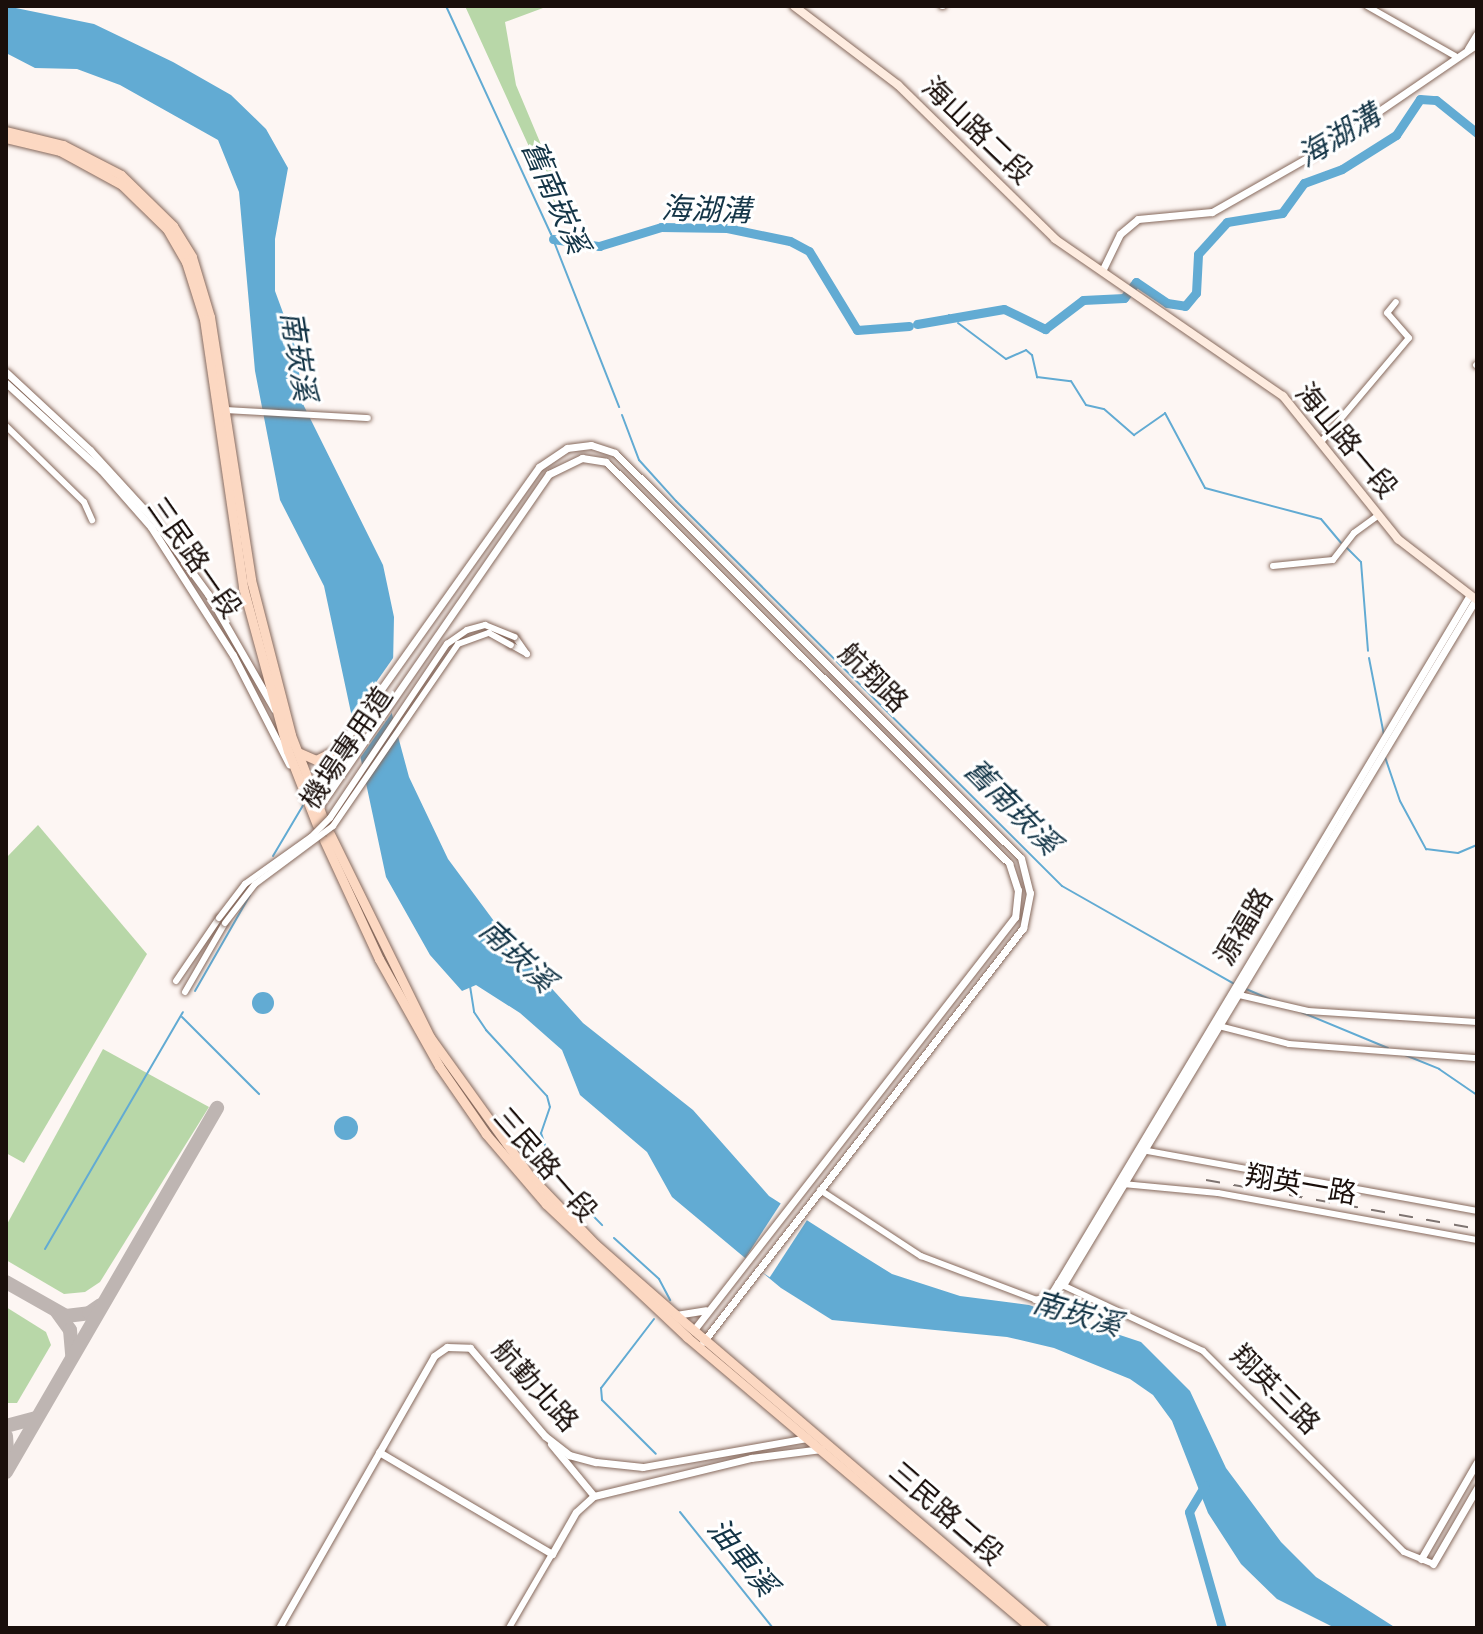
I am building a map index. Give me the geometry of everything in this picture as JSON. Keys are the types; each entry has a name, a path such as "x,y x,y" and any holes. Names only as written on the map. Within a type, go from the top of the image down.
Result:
{"main road":[{"name":"海山路二段","path":"794,6 898,85 1055,239 1130,290"},
{"path":"6,131 63,145 102,163 142,192 173,226 205,294 221,410 251,580 312,805"},
{"path":"6,138 60,151 122,185 167,229 186,262 204,319 243,587 278,718 312,805"},
{"name":"海山路一段","path":"1130,290 1283,396 1409,551 1474,598"},
{"path":"295,750 316,760 342,744"},
{"name":"三民路一段","path":"690,1334 676,1315 562,1211 468,1097 393,970 327,837 408,1014 486,1134 590,1250 690,1334 820,1436"},
{"name":"三民路一段","path":"702,1343 822,1449"},
{"name":"三民路二段","path":"820,1436 1043,1628"},
{"name":"三民路二段","path":"822,1449 1031,1628"}],"street":[{"path":"1367,6 1455,56"},
{"path":"1468,49 1477,34"},
{"path":"1102,271 1120,234 1138,219 1212,212 1328,146 1455,56 1477,44"},
{"path":"1321,442 1409,338 1387,313 1396,302"},
{"name":"三民路一段","path":"6,372 90,450 154,520 208,594 278,718"},
{"name":"三民路一段","path":"6,383 101,470 151,527 233,655 312,805"},
{"path":"221,410 368,418"},
{"path":"6,426 84,502 92,520"},
{"name":"航翔路","path":"312,805 342,744 547,459 577,445 602,448 629,467 1021,858 1030,893 1023,928 702,1343"},
{"name":"航翔路","path":"312,805 350,759 549,474 570,460 606,462 1009,863 1018,890 1015,917 690,1334"},
{"path":"1273,566 1333,560 1354,533 1379,515"},
{"name":"源福路","path":"1060,1284 1474,598"},
{"name":"機場專用道","path":"222,920 255,884 333,826 458,644 489,633 513,641"},
{"path":"176,981 222,920"},
{"path":"185,992 222,920"},
{"path":"1234,994 1308,1011 1477,1022"},
{"path":"1215,1025 1301,1045 1477,1058"},
{"name":"翔英一路","path":"1140,1149 1477,1211"},
{"name":"翔英一路","path":"1119,1183 1218,1193 1477,1240"},
{"path":"818,1192 921,1256 1035,1300 1049,1300 1060,1284"},
{"name":"翔英三路","path":"1060,1284 1203,1351 1383,1533 1404,1552 1433,1564"},
{"path":"676,1315 696,1315 714,1303"},
{"name":"航勤北路","path":"279,1628 434,1356 455,1345 477,1354 545,1436 569,1455 619,1467 820,1436"},
{"path":"545,1436 594,1496"},
{"path":"509,1628 576,1512 594,1496 751,1458 834,1447"},
{"path":"379,1452 552,1554"},
{"path":"1421,1559 1477,1462"},
{"path":"1433,1564 1477,1488"}],"green space":[{"path":"465,6 543,8 505,22 516,85 563,197 557,208"},
{"path":"38,825 147,954 24,1163 6,1153 6,858"},
{"path":"103,1049 209,1107 100,1282 85,1292 64,1294 6,1260 6,1226"},
{"path":"6,1307 46,1332 51,1345 17,1403 6,1403"}],"water":[{"name":"南崁溪","path":"6,6 94,24 173,62 231,95 266,129 288,168 275,239 275,291 296,348 303,404 383,565 394,617 392,714 409,777 448,859 508,940 583,1023 693,1110 769,1196 863,1256 892,1274 960,1296 1029,1305 1141,1342 1190,1391 1226,1468 1281,1542 1316,1577 1396,1628 1335,1628 1277,1599 1241,1564 1208,1513 1172,1421 1153,1395 1130,1379 1054,1348 1007,1337 832,1320 781,1288 672,1197 647,1152 580,1095 562,1050 520,1013 476,985 462,991 430,955 386,877 324,586 280,500 255,371 239,192 218,140 120,85 77,69 35,68 6,53"},
{"path":"263,992 271,995 274,1003 271,1011 263,1014 255,1011 252,1003 255,995"},
{"path":"346,1116 354,1120 358,1128 354,1136 346,1140 338,1136 334,1128 338,1120"}],"pier":[{"path":"398,651 396,707 358,761 349,721"},
{"path":"783,1200 809,1217 770,1277 744,1260"}],"waterway":[{"name":"舊南崁溪","path":"446,6 551,234 619,407"},
{"name":"海湖溝","path":"917,324 1004,309 1045,329 1083,300 1124,298 1136,282 1167,303 1185,306 1196,293 1198,254 1227,222 1282,213 1304,183 1342,169 1396,135 1420,99 1436,100 1477,133"},
{"name":"海湖溝","path":"553,239 599,246 661,227 727,228 790,241 809,251 857,330 909,326"},
{"name":"海湖溝","path":"949,315 955,321"},
{"path":"958,323 1006,359 1026,350 1032,355 1037,377 1071,381 1086,405 1104,409 1134,435 1165,413 1205,488 1321,519 1341,543"},
{"name":"舊南崁溪","path":"622,415 639,460 676,501 1062,886 1233,983"},
{"path":"1346,547 1361,562 1368,651"},
{"path":"1369,658 1384,735"},
{"path":"1385,757 1400,801 1426,849 1458,853 1477,845"},
{"path":"273,856 305,802"},
{"path":"195,991 250,895"},
{"name":"油車溪","path":"470,986 474,1012 486,1030 547,1096 550,1107 541,1133 556,1178 602,1225"},
{"name":"舊南崁溪","path":"1246,989 1270,999"},
{"path":"45,1249 183,1012"},
{"name":"舊南崁溪","path":"1301,1012 1388,1048"},
{"path":"182,1017 259,1094"},
{"name":"舊南崁溪","path":"1405,1055 1439,1069 1477,1095"},
{"name":"油車溪","path":"614,1238 659,1279 670,1300"},
{"name":"油車溪","path":"654,1319 601,1388 602,1400 656,1454"},
{"path":"1205,1485 1189,1512 1222,1628"},
{"name":"油車溪","path":"680,1512 773,1628"}],"taxiway":[{"path":"6,1472 217,1108"},
{"path":"6,1282 66,1316 89,1313 101,1305"},
{"path":"57,1312 70,1330 72,1355"},
{"path":"6,1426 36,1418"},
{"path":"6,1436 8,1465"}],"railway":[{"path":"1206,1180 1477,1229"}]}
